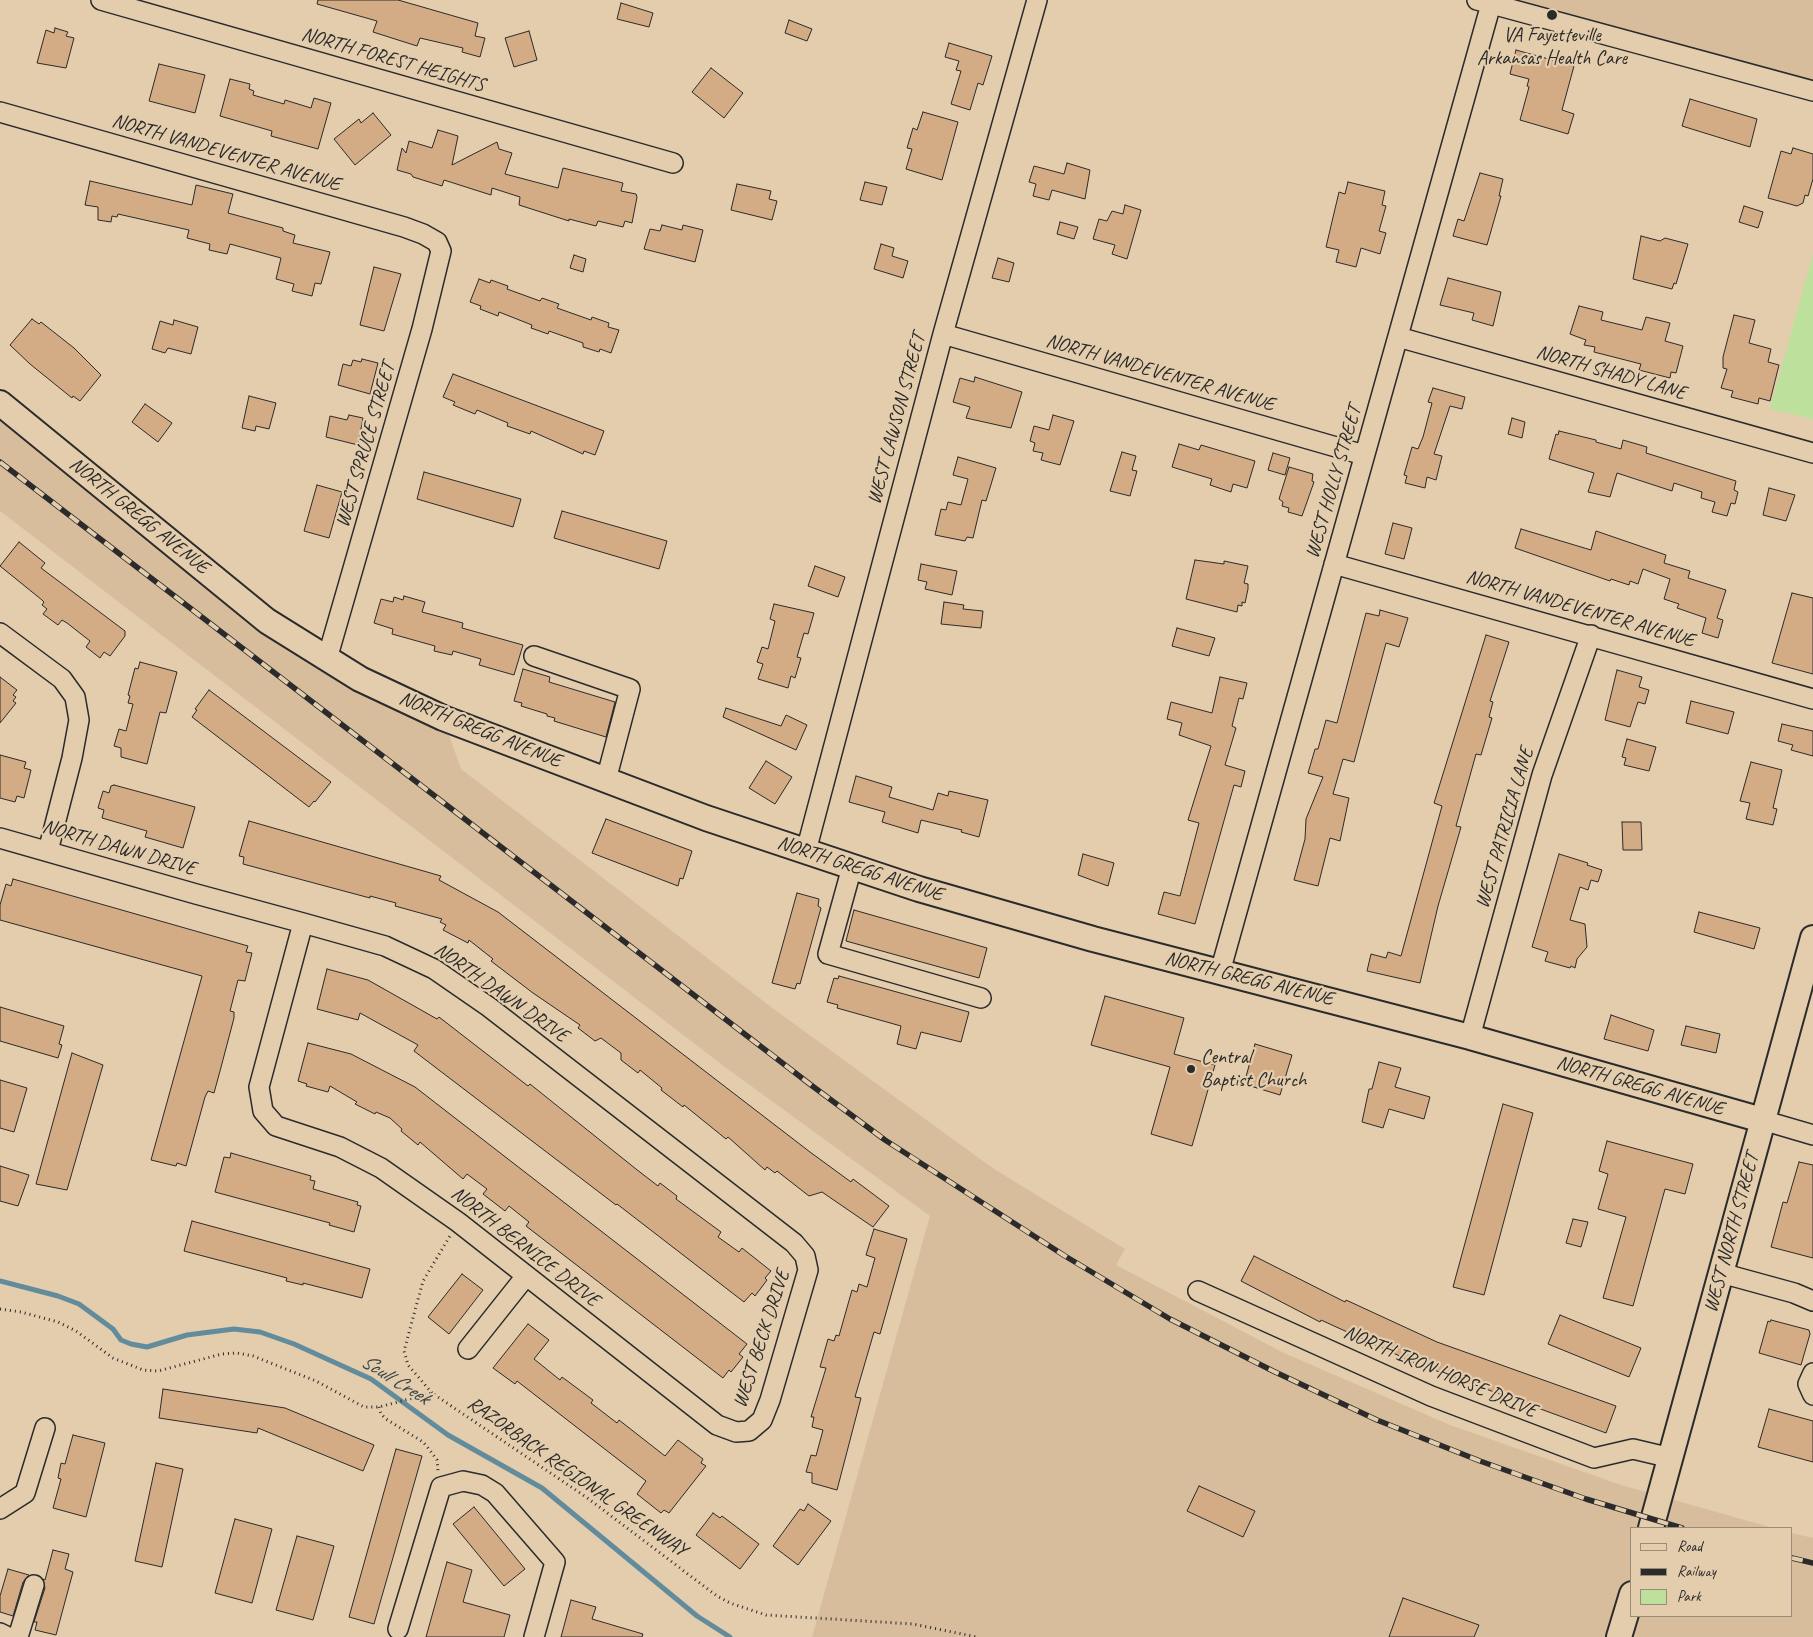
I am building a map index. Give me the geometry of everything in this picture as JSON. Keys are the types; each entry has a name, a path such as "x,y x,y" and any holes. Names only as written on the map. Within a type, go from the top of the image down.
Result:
{"main road":[{"name":"NORTH GREGG AVENUE","path":"0,403 267,620 360,679 434,714 706,818 852,867 1033,923 1470,1037 1762,1120"},
{"name":"WEST NORTH STREET","path":"1650,1527 1671,1458 1813,938"},
{"path":"1619,1637 1630,1601"}],"street":[{"name":"NORTH FOREST HEIGHTS","path":"101,0 673,163"},
{"name":"WEST LAWSON STREET","path":"806,851 942,334 1037,0"},
{"path":"1484,2 1813,91"},
{"name":"WEST HOLLY STREET","path":"1220,972 1398,336 1484,2"},
{"name":"NORTH VANDEVENTER AVENUE","path":"0,112 404,227 437,242"},
{"name":"WEST SPRUCE STREET","path":"327,659 422,329 441,251 437,242"},
{"name":"NORTH VANDEVENTER AVENUE","path":"942,334 1364,456"},
{"name":"NORTH SHADY LANE","path":"1398,336 1813,453"},
{"name":"NORTH VANDEVENTER AVENUE","path":"1334,564 1813,699"},
{"path":"0,633 62,679 75,697 79,720 72,758 48,851"},
{"name":"WEST PATRICIA LANE","path":"1470,1037 1542,775 1591,635"},
{"path":"534,656 630,689 606,780"},
{"name":"NORTH DAWN DRIVE","path":"0,838 385,946 434,969 489,1007 794,1243 805,1256"},
{"path":"852,867 828,954 981,998"},
{"name":"NORTH BERNICE DRIVE","path":"303,923 259,1087 263,1111 276,1126 340,1147 381,1168 458,1222 717,1425 736,1432 749,1432"},
{"name":"NORTH GREGG AVENUE","path":"1762,1120 1813,1135"},
{"name":"WEST BECK DRIVE","path":"749,1432 762,1420 770,1400 808,1270 805,1256"},
{"path":"1721,1273 1794,1293 1813,1301"},
{"path":"468,1349 526,1276"},
{"name":"NORTH IRON HORSE DRIVE","path":"1198,1291 1431,1396 1594,1458 1633,1449 1671,1458"},
{"path":"1813,1373 1808,1384 1813,1395"},
{"path":"0,1509 25,1493 45,1428"},
{"path":"398,1629 441,1487 463,1481 482,1485 494,1493 555,1562 534,1637"},
{"path":"18,1637 34,1585"},
{"path":"0,1633 8,1637"}],"path":[{"name":"RAZORBACK REGIONAL GREENWAY","path":"458,1222 422,1281 405,1342 404,1351 408,1364 432,1393 586,1497 717,1596 730,1603 773,1616 913,1624 977,1637"},
{"path":"0,1309 21,1312 58,1322 76,1331 113,1358 143,1370 158,1371 222,1354 237,1353 253,1356 316,1382 364,1407 379,1407 432,1393"},
{"path":"379,1407 381,1414 386,1419 423,1442 430,1449 436,1460 441,1487"}],"shaded area":[{"path":"1477,0 1813,0 1813,91"},
{"path":"0,403 267,621 443,718 461,769 775,1010 994,1169 1125,1249 1116,1265 1284,1353 1450,1425 1621,1485 1769,1527 1630,1527 1630,1617 1793,1617 1793,1533 1813,1538 1813,1637 812,1637 930,1216 725,1067 0,511"}],"green space":[{"path":"1813,254 1813,419 1770,409"}],"building":[{"path":"318,0 398,0 478,23 475,36 485,38 480,57 462,52 463,48 420,38 417,46 373,32 377,21 317,4"},
{"path":"621,3 653,13 649,27 617,19"},
{"path":"789,20 812,29 807,41 785,33"},
{"path":"55,28 68,32 66,36 74,38 66,68 37,63 46,30 54,33"},
{"path":"529,31 537,60 514,67 505,38"},
{"path":"949,43 992,56 983,85 978,83 970,110 951,104 961,71 956,70 959,61 945,57"},
{"path":"1516,50 1574,66 1562,110 1574,114 1568,134 1520,120 1529,87 1527,86 1529,79 1510,74"},
{"path":"159,64 205,75 195,113 149,101"},
{"path":"711,68 743,93 724,118 692,92"},
{"path":"230,79 250,84 249,89 254,91 253,95 284,104 285,100 311,108 314,98 331,103 318,149 271,136 272,131 220,116"},
{"path":"1690,99 1757,119 1750,147 1682,126"},
{"path":"923,112 958,122 942,180 906,169 912,149 907,148 913,128 917,130"},
{"path":"373,113 391,135 355,165 334,139 359,119 361,123"},
{"path":"438,130 458,136 452,165 497,142 499,149 512,153 505,174 558,188 563,168 623,183 621,191 636,194 637,197 632,223 625,221 623,227 598,221 596,226 569,219 569,221 519,205 520,197 492,188 491,195 444,180 442,186 397,170 402,148 406,153 409,141 432,148"},
{"path":"1793,148 1813,154 1813,179 1808,196 1805,195 1803,203 1797,206 1768,198 1781,151 1791,154"},
{"path":"1067,163 1090,170 1085,199 1052,190 1049,200 1033,196 1036,184 1029,182 1034,166 1064,174"},
{"path":"1480,173 1503,179 1499,196 1501,196 1487,245 1453,236 1458,219 1464,221"},
{"path":"90,181 192,205 196,185 233,194 228,213 283,228 283,231 295,235 293,243 330,252 321,284 315,283 312,296 292,291 294,284 276,279 281,258 230,244 227,254 209,250 210,244 187,238 189,230 118,214 117,217 112,216 111,222 98,220 98,207 85,205"},
{"path":"865,182 887,187 882,205 860,200"},
{"path":"1348,182 1385,191 1382,205 1386,206 1379,231 1386,233 1380,254 1361,248 1356,267 1336,262 1339,250 1326,247 1339,192 1345,194"},
{"path":"737,184 771,191 769,199 777,201 772,220 731,210"},
{"path":"1125,205 1141,210 1127,259 1112,254 1115,245 1093,239 1099,219 1107,221 1112,211 1123,214"},
{"path":"1744,206 1763,212 1758,228 1739,222"},
{"path":"1060,222 1078,227 1074,239 1057,234"},
{"path":"662,225 682,230 683,225 703,230 695,262 644,249 650,229 660,231"},
{"path":"1641,236 1660,241 1665,238 1688,244 1676,284 1674,283 1672,289 1633,279"},
{"path":"881,244 894,248 892,256 908,261 903,278 874,269"},
{"path":"574,255 586,259 583,272 570,268"},
{"path":"998,258 1014,263 1009,282 992,278"},
{"path":"374,267 401,274 384,331 360,325"},
{"path":"1448,278 1501,292 1493,326 1472,320 1474,313 1440,305"},
{"path":"479,279 490,283 491,280 508,286 507,289 540,301 542,298 559,304 557,308 591,320 592,317 609,323 608,327 619,330 611,353 600,349 599,352 583,347 583,343 549,331 548,334 531,328 532,325 499,312 498,316 480,309 481,306 470,302"},
{"path":"1579,306 1603,312 1601,320 1642,330 1646,317 1670,323 1665,341 1683,346 1676,373 1671,372 1670,378 1639,370 1641,364 1594,352 1595,347 1584,345 1586,340 1570,334"},
{"path":"1734,315 1755,320 1749,343 1771,349 1768,362 1779,365 1770,401 1759,398 1758,404 1731,397 1733,391 1721,388 1727,369 1723,368 1723,357"},
{"path":"32,319 39,324 41,322 74,348 101,375 80,401 73,396 72,398 10,345"},
{"path":"174,320 198,327 191,354 168,348 165,353 152,349 160,321 173,325"},
{"path":"362,359 378,363 370,394 338,385 343,364 351,366 353,360 361,362"},
{"path":"453,374 604,431 595,455 584,451 583,454 531,431 530,434 507,426 508,423 477,410 475,414 453,405 455,402 443,397"},
{"path":"975,377 1022,392 1011,428 966,418 970,407 953,402 960,378 974,382"},
{"path":"1433,388 1465,397 1462,409 1450,406 1434,454 1442,456 1436,480 1427,477 1425,488 1405,483 1407,476 1404,475 1412,447 1418,449 1423,437 1432,403 1428,402"},
{"path":"249,396 276,403 269,429 256,426 255,431 242,428"},
{"path":"145,404 172,423 158,442 132,422"},
{"path":"349,415 363,418 358,445 326,437 330,416 347,420"},
{"path":"1053,415 1074,421 1060,465 1041,460 1043,453 1033,451 1035,443 1030,441 1034,426 1049,430"},
{"path":"1512,418 1525,422 1522,438 1508,434"},
{"path":"1559,431 1596,440 1596,442 1621,449 1623,440 1647,447 1646,453 1736,481 1734,490 1738,492 1735,504 1731,503 1727,516 1712,512 1715,502 1701,498 1702,492 1674,483 1672,491 1617,473 1610,497 1588,492 1594,473 1549,459 1556,434 1558,435"},
{"path":"1179,444 1199,450 1201,445 1255,461 1247,488 1233,484 1231,492 1210,485 1212,479 1172,467"},
{"path":"1122,452 1136,456 1132,470 1137,471 1130,496 1110,491"},
{"path":"1273,453 1290,458 1285,475 1268,470"},
{"path":"958,457 996,468 986,501 982,500 973,538 967,537 965,541 935,535 941,509 946,510 948,502 961,505 968,479 953,475"},
{"path":"1289,467 1313,474 1312,481 1314,482 1302,516 1288,512 1289,508 1282,506 1283,502 1279,499"},
{"path":"424,472 521,499 513,527 417,499"},
{"path":"317,485 342,492 329,538 304,531"},
{"path":"1769,488 1795,495 1786,521 1763,515"},
{"path":"562,511 667,541 659,569 554,538"},
{"path":"1393,523 1412,528 1404,559 1385,554"},
{"path":"1521,529 1591,550 1596,531 1666,555 1664,563 1690,571 1688,578 1726,590 1717,618 1723,620 1718,638 1702,633 1706,618 1677,608 1679,604 1664,599 1670,579 1643,569 1638,584 1630,581 1629,585 1611,579 1610,581 1515,548"},
{"path":"19,542 45,563 41,568 125,631 125,636 110,656 104,652 100,658 86,647 90,641 67,623 62,620 58,625 43,614 47,609 42,605 44,602 0,566"},
{"path":"1195,560 1224,564 1224,561 1248,566 1244,583 1248,584 1245,603 1242,602 1242,606 1238,605 1237,612 1186,599"},
{"path":"921,564 957,571 952,595 925,589 927,582 918,580"},
{"path":"815,566 845,577 838,597 808,586"},
{"path":"1792,593 1813,598 1813,674 1772,663"},
{"path":"404,596 425,602 422,612 463,623 462,628 523,645 514,675 479,665 481,659 453,651 452,655 434,651 435,646 392,634 393,629 374,623 381,599 393,602 394,597 403,600"},
{"path":"944,602 964,605 963,609 983,611 981,628 941,624"},
{"path":"774,604 814,613 808,634 804,633 797,657 801,658 795,678 791,676 788,688 758,679 763,664 757,662 762,647 768,649 775,621 770,619"},
{"path":"1380,610 1408,618 1399,647 1386,643 1354,762 1343,759 1333,794 1349,798 1340,841 1330,838 1318,886 1294,880 1305,839 1306,819 1323,777 1308,773 1315,749 1318,749 1326,720 1337,723 1366,613 1379,616"},
{"path":"1177,628 1215,638 1209,656 1172,646"},
{"path":"1486,635 1509,642 1490,701 1493,702 1489,717 1492,718 1481,755 1476,754 1456,826 1461,827 1438,906 1420,983 1367,971 1371,954 1386,958 1388,952 1401,956 1442,806 1434,803"},
{"path":"140,662 177,672 166,713 160,712 147,764 121,757 121,748 114,746 119,729 126,731 133,704 128,703 130,696 128,695 135,668 138,669"},
{"path":"523,669 550,677 549,682 615,702 606,737 554,721 555,718 547,716 547,714 521,706 522,703 514,701"},
{"path":"1617,670 1642,677 1639,687 1649,690 1645,704 1638,702 1630,727 1605,720"},
{"path":"0,677 17,690 13,695 16,697 13,701 16,703 0,723"},
{"path":"1220,677 1247,683 1243,699 1239,698 1232,726 1236,728 1225,765 1245,771 1241,787 1234,785 1195,924 1158,914 1164,892 1180,896 1199,823 1188,820 1211,746 1179,735 1182,723 1167,719 1171,702 1212,713"},
{"path":"209,690 331,782 315,802 309,807 192,717 197,710 195,709"},
{"path":"1691,701 1734,712 1728,734 1686,723"},
{"path":"726,708 781,726 786,715 807,725 796,750 723,717"},
{"path":"1782,724 1813,731 1813,756 1791,750 1793,745 1778,741"},
{"path":"1627,739 1656,747 1649,771 1624,765 1626,758 1622,757"},
{"path":"0,755 26,762 24,768 31,770 24,798 17,796 15,802 0,798"},
{"path":"766,761 792,777 775,804 749,788"},
{"path":"1751,762 1782,770 1773,808 1777,809 1773,825 1746,819 1750,803 1740,801"},
{"path":"856,776 892,787 889,797 933,810 938,793 948,796 949,791 988,800 979,837 961,832 962,830 921,820 918,833 882,822 885,812 849,802"},
{"path":"114,785 195,807 183,848 145,837 147,831 102,818 104,810 98,808 103,791 109,793 111,786"},
{"path":"606,819 692,851 683,879 680,878 678,886 592,853"},
{"path":"249,821 441,876 439,880 498,912 810,1152 851,1182 853,1179 889,1206 873,1227 822,1192 809,1196 777,1171 775,1173 767,1167 765,1170 728,1137 726,1139 684,1105 683,1107 640,1070 638,1073 621,1060 621,1053 601,1038 595,1041 578,1028 580,1025 491,961 493,959 469,940 468,943 443,930 446,925 440,922 442,919 395,906 396,903 370,896 370,898 243,864 244,857 239,856"},
{"path":"1622,822 1641,822 1642,850 1623,850"},
{"path":"1083,854 1114,863 1108,886 1078,875"},
{"path":"1559,854 1588,863 1587,865 1602,870 1598,882 1591,880 1588,890 1580,887 1570,920 1585,924 1587,947 1577,959 1575,968 1545,961 1548,952 1532,947"},
{"path":"13,879 248,946 246,952 252,953 245,981 238,980 230,1011 234,1012 234,1018 214,1093 208,1091 205,1097 186,1166 177,1163 176,1166 151,1160 202,976 0,920 0,905 6,884 11,886"},
{"path":"797,893 819,899 818,906 821,908 800,984 797,983 795,989 772,983"},
{"path":"854,910 987,948 979,978 846,941"},
{"path":"1699,912 1760,928 1754,949 1694,932"},
{"path":"327,969 368,980 437,1019 439,1017 528,1086 530,1084 658,1186 660,1183 677,1196 676,1199 721,1232 718,1237 739,1252 742,1248 771,1271 765,1278 767,1280 755,1296 752,1293 744,1302 414,1051 418,1045 360,1013 358,1020 317,1009"},
{"path":"839,976 969,1012 961,1042 921,1032 916,1049 897,1044 901,1026 837,1008 838,1005 827,1002 834,978 838,979"},
{"name":"Central Baptist Church","path":"1105,996 1184,1018 1174,1054 1215,1065 1192,1146 1151,1134 1170,1067 1091,1045"},
{"path":"0,1007 64,1026 59,1044 62,1045 58,1058 0,1041"},
{"path":"1611,1015 1654,1030 1648,1051 1604,1039"},
{"path":"1686,1026 1720,1034 1716,1053 1681,1045"},
{"path":"308,1043 351,1054 415,1087 747,1344 739,1354 743,1357 731,1372 729,1370 723,1378 526,1226 529,1222 509,1206 505,1211 483,1194 487,1189 467,1174 463,1179 420,1142 418,1145 401,1131 402,1129 390,1118 376,1112 375,1114 355,1104 357,1102 330,1086 328,1092 306,1086 307,1084 298,1081"},
{"path":"1255,1044 1292,1055 1280,1095 1244,1084"},
{"path":"72,1053 103,1065 67,1190 36,1184"},
{"path":"1379,1062 1401,1068 1395,1087 1430,1097 1424,1119 1389,1109 1383,1128 1362,1122 1369,1089 1372,1089"},
{"path":"0,1080 27,1088 14,1132 0,1128"},
{"path":"1503,1104 1533,1113 1484,1295 1453,1287"},
{"path":"1607,1141 1693,1164 1685,1194 1665,1189 1633,1306 1603,1298 1626,1217 1598,1209 1608,1174 1599,1171"},
{"path":"231,1153 311,1176 310,1180 315,1181 313,1189 358,1202 357,1205 361,1206 354,1232 329,1225 330,1223 215,1192 224,1157 230,1158"},
{"path":"1799,1162 1813,1165 1813,1258 1771,1247 1783,1202 1787,1203"},
{"path":"0,1166 29,1175 18,1206 0,1201"},
{"path":"1573,1219 1588,1222 1581,1247 1566,1243"},
{"path":"192,1221 370,1269 362,1298 303,1283 303,1285 286,1281 287,1278 184,1251"},
{"path":"874,1229 907,1239 880,1334 874,1332 855,1397 861,1398 837,1490 812,1483 812,1473 806,1472 811,1455 816,1456 823,1430 812,1427 814,1417 811,1417 826,1368 820,1367 828,1339 834,1341 836,1335 839,1336 852,1290 857,1292 859,1284 867,1287 875,1258 866,1255"},
{"path":"1254,1256 1345,1302 1346,1300 1437,1342 1616,1406 1606,1433 1415,1363 1321,1320 1320,1322 1241,1281"},
{"path":"462,1274 483,1290 449,1334 428,1317"},
{"path":"1560,1315 1641,1348 1629,1377 1548,1344"},
{"path":"1771,1320 1809,1330 1810,1334 1801,1365 1759,1353 1768,1321 1770,1322"},
{"path":"528,1324 549,1340 534,1359 560,1380 562,1377 593,1400 591,1403 617,1423 619,1420 665,1456 678,1440 703,1459 701,1463 706,1466 669,1513 664,1510 661,1513 637,1494 646,1481 517,1381 515,1384 493,1368"},
{"path":"163,1389 285,1408 374,1445 363,1471 258,1428 257,1433 159,1418"},
{"path":"1769,1409 1813,1421 1813,1462 1758,1447"},
{"path":"73,1435 105,1443 86,1517 53,1508 61,1479 58,1478 61,1463 65,1464"},
{"path":"396,1449 422,1456 374,1624 349,1617"},
{"path":"156,1463 183,1469 162,1567 135,1561"},
{"path":"1199,1486 1255,1511 1243,1537 1187,1511"},
{"path":"808,1504 831,1521 798,1565 773,1546 800,1509 804,1511"},
{"path":"474,1507 525,1569 504,1586 453,1524"},
{"path":"713,1513 720,1518 722,1516 759,1544 740,1569 696,1535"},
{"path":"235,1519 272,1529 252,1603 215,1593"},
{"path":"297,1536 334,1546 313,1620 276,1610"},
{"path":"53,1550 69,1554 65,1569 73,1572 56,1635 35,1630 37,1622 34,1622 45,1588 43,1579 45,1580"},
{"path":"447,1562 472,1570 463,1602 510,1615 504,1637 426,1637"},
{"path":"8,1569 29,1575 23,1582 13,1616 0,1612 0,1596"},
{"path":"1403,1598 1479,1625 1474,1637 1389,1637"},
{"path":"571,1600 596,1607 592,1619 643,1634 642,1637 561,1637"}],"waterway":[{"name":"Scull Creek","path":"0,1281 58,1296 79,1304 113,1329 121,1340 131,1344 147,1347 187,1335 234,1329 260,1332 294,1344 371,1379 448,1435 542,1488 697,1616 730,1637"}],"railway":[{"path":"0,462 811,1085 885,1140 1065,1256 1170,1319 1273,1371 1377,1420 1480,1461 1586,1499 1679,1527"},
{"path":"1793,1558 1813,1563"}],"place":[{"name":"VA Fayetteville Arkansas Health Care","path":"1552,15"},
{"name":"Central Baptist Church","path":"1191,1069"}]}
